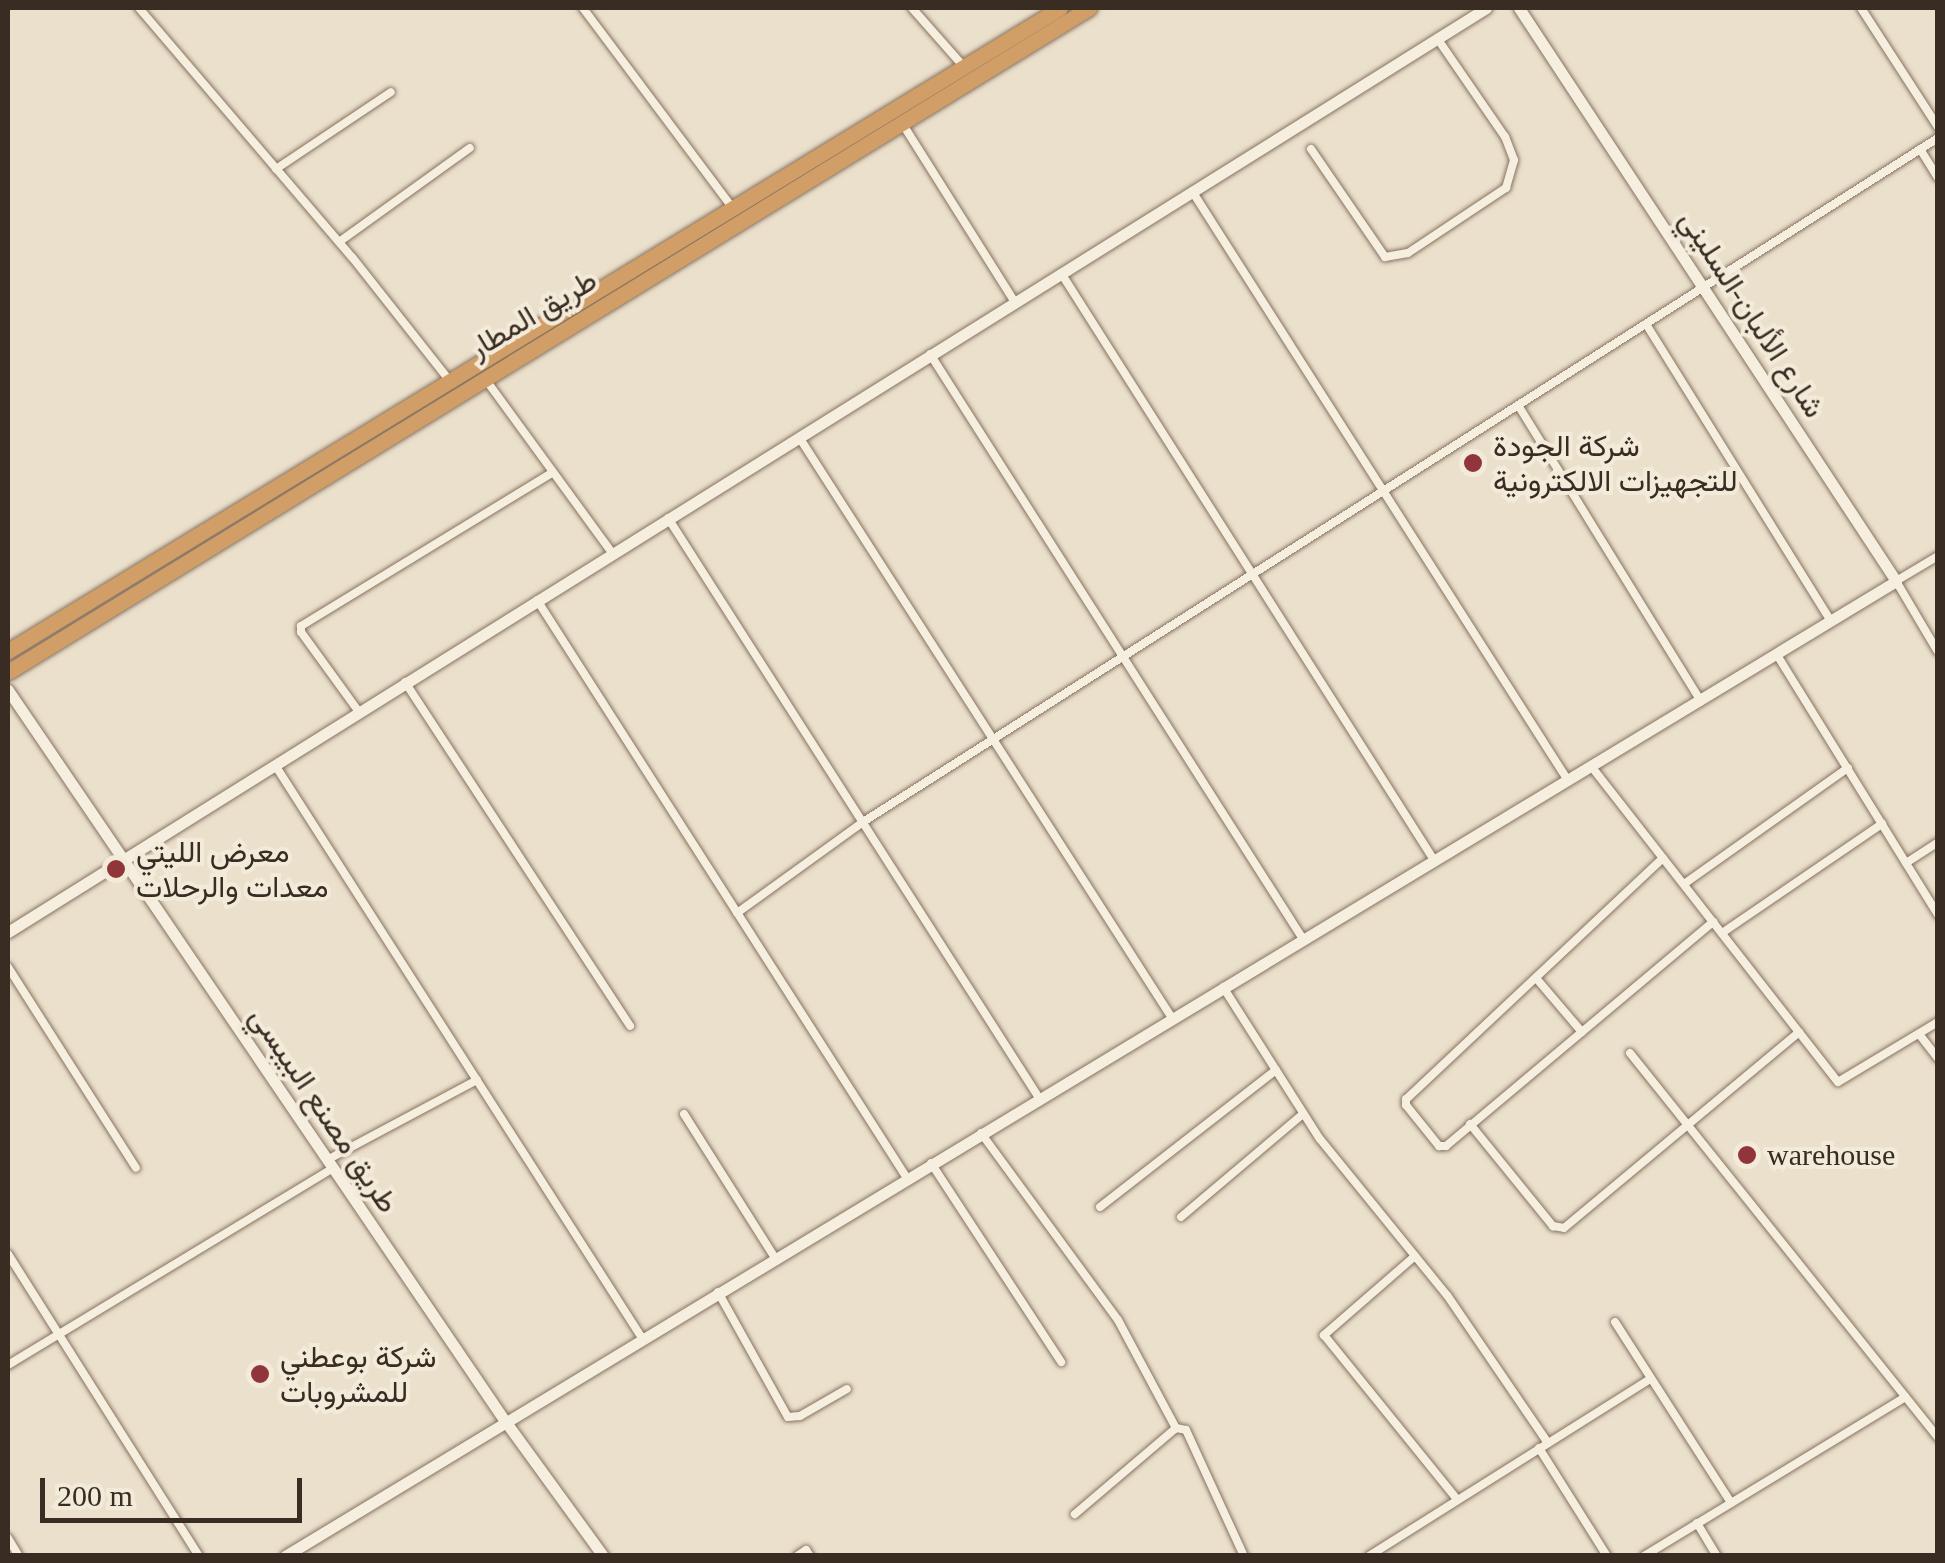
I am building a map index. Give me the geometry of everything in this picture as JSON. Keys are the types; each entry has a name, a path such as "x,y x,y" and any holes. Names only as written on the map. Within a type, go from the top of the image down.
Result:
{"highway":[{"name":"طريق المطار","path":"8,672 349,462 1060,8"},
{"name":"طريق المطار","path":"8,650 732,207 902,122 1090,8"},
{"path":"338,448 349,462"}],"street":[{"path":"139,8 339,242 449,380"},
{"path":"583,8 732,207"},
{"path":"912,8 964,67"},
{"path":"8,932 1486,8"},
{"name":"شارع الألبان-السليني","path":"1519,8 1705,286 1938,652"},
{"path":"1861,8 1938,127"},
{"path":"1312,149 1386,258 1408,254 1506,188 1514,160 1505,137 1438,38"},
{"path":"276,168 391,92"},
{"path":"902,122 1014,300"},
{"path":"737,913 863,822 1938,138"},
{"path":"339,242 470,148"},
{"path":"1920,149 1938,178"},
{"path":"1192,191 1567,779"},
{"path":"1061,272 1434,860"},
{"path":"1646,324 1831,620"},
{"path":"930,354 1303,939"},
{"path":"484,376 612,553"},
{"path":"1518,405 1700,700"},
{"path":"799,437 1172,1018"},
{"path":"359,712 303,636 301,626 553,472"},
{"path":"668,518 1039,1098"},
{"path":"284,1556 1938,556"},
{"path":"537,600 907,1178"},
{"path":"1778,654 1938,915"},
{"path":"406,682 630,1026"},
{"name":"طريق مصنع البيبسي","path":"8,690 598,1554"},
{"path":"275,764 642,1338"},
{"path":"1591,766 1840,1084 1938,1022"},
{"path":"1684,884 1848,768"},
{"path":"1722,934 1882,824"},
{"path":"1906,863 1938,842"},
{"path":"1663,858 1405,1100 1442,1147 1713,922"},
{"path":"8,967 136,1168"},
{"path":"1536,978 1582,1032"},
{"path":"1223,986 1303,1114 1460,1312 1548,1443"},
{"path":"1470,1124 1557,1228 1568,1226 1799,1032"},
{"path":"1918,1034 1938,1058"},
{"path":"1630,1053 1938,1438"},
{"path":"1100,1207 1276,1070"},
{"path":"8,1365 330,1164 477,1080"},
{"path":"684,1114 775,1258"},
{"path":"1182,1217 1303,1114"},
{"path":"981,1133 1118,1320 1176,1428"},
{"path":"931,1164 1060,1362"},
{"path":"8,1254 199,1556"},
{"path":"1416,1256 1324,1335 1458,1500"},
{"path":"718,1292 788,1416 800,1416 847,1389"},
{"path":"1614,1322 1732,1502"},
{"path":"1369,1556 1650,1379"},
{"path":"1644,1556 1905,1396"},
{"path":"1075,1514 1176,1428"},
{"path":"1176,1428 1186,1430 1244,1556"},
{"path":"1539,1448 1607,1556"},
{"path":"1697,1523 1716,1556"},
{"path":"8,1538 18,1556"},
{"path":"1383,1556 1390,1542"},
{"path":"797,1556 806,1550 810,1556"}],"place":[{"name":"شركة الجودة للتجهيزات الالكترونية","path":"1473,463"},
{"name":"معرض الليتي معدات والرحلات","path":"116,869"},
{"name":"warehouse","path":"1747,1155"},
{"name":"شركة بوعطني للمشروبات","path":"260,1374"}]}
